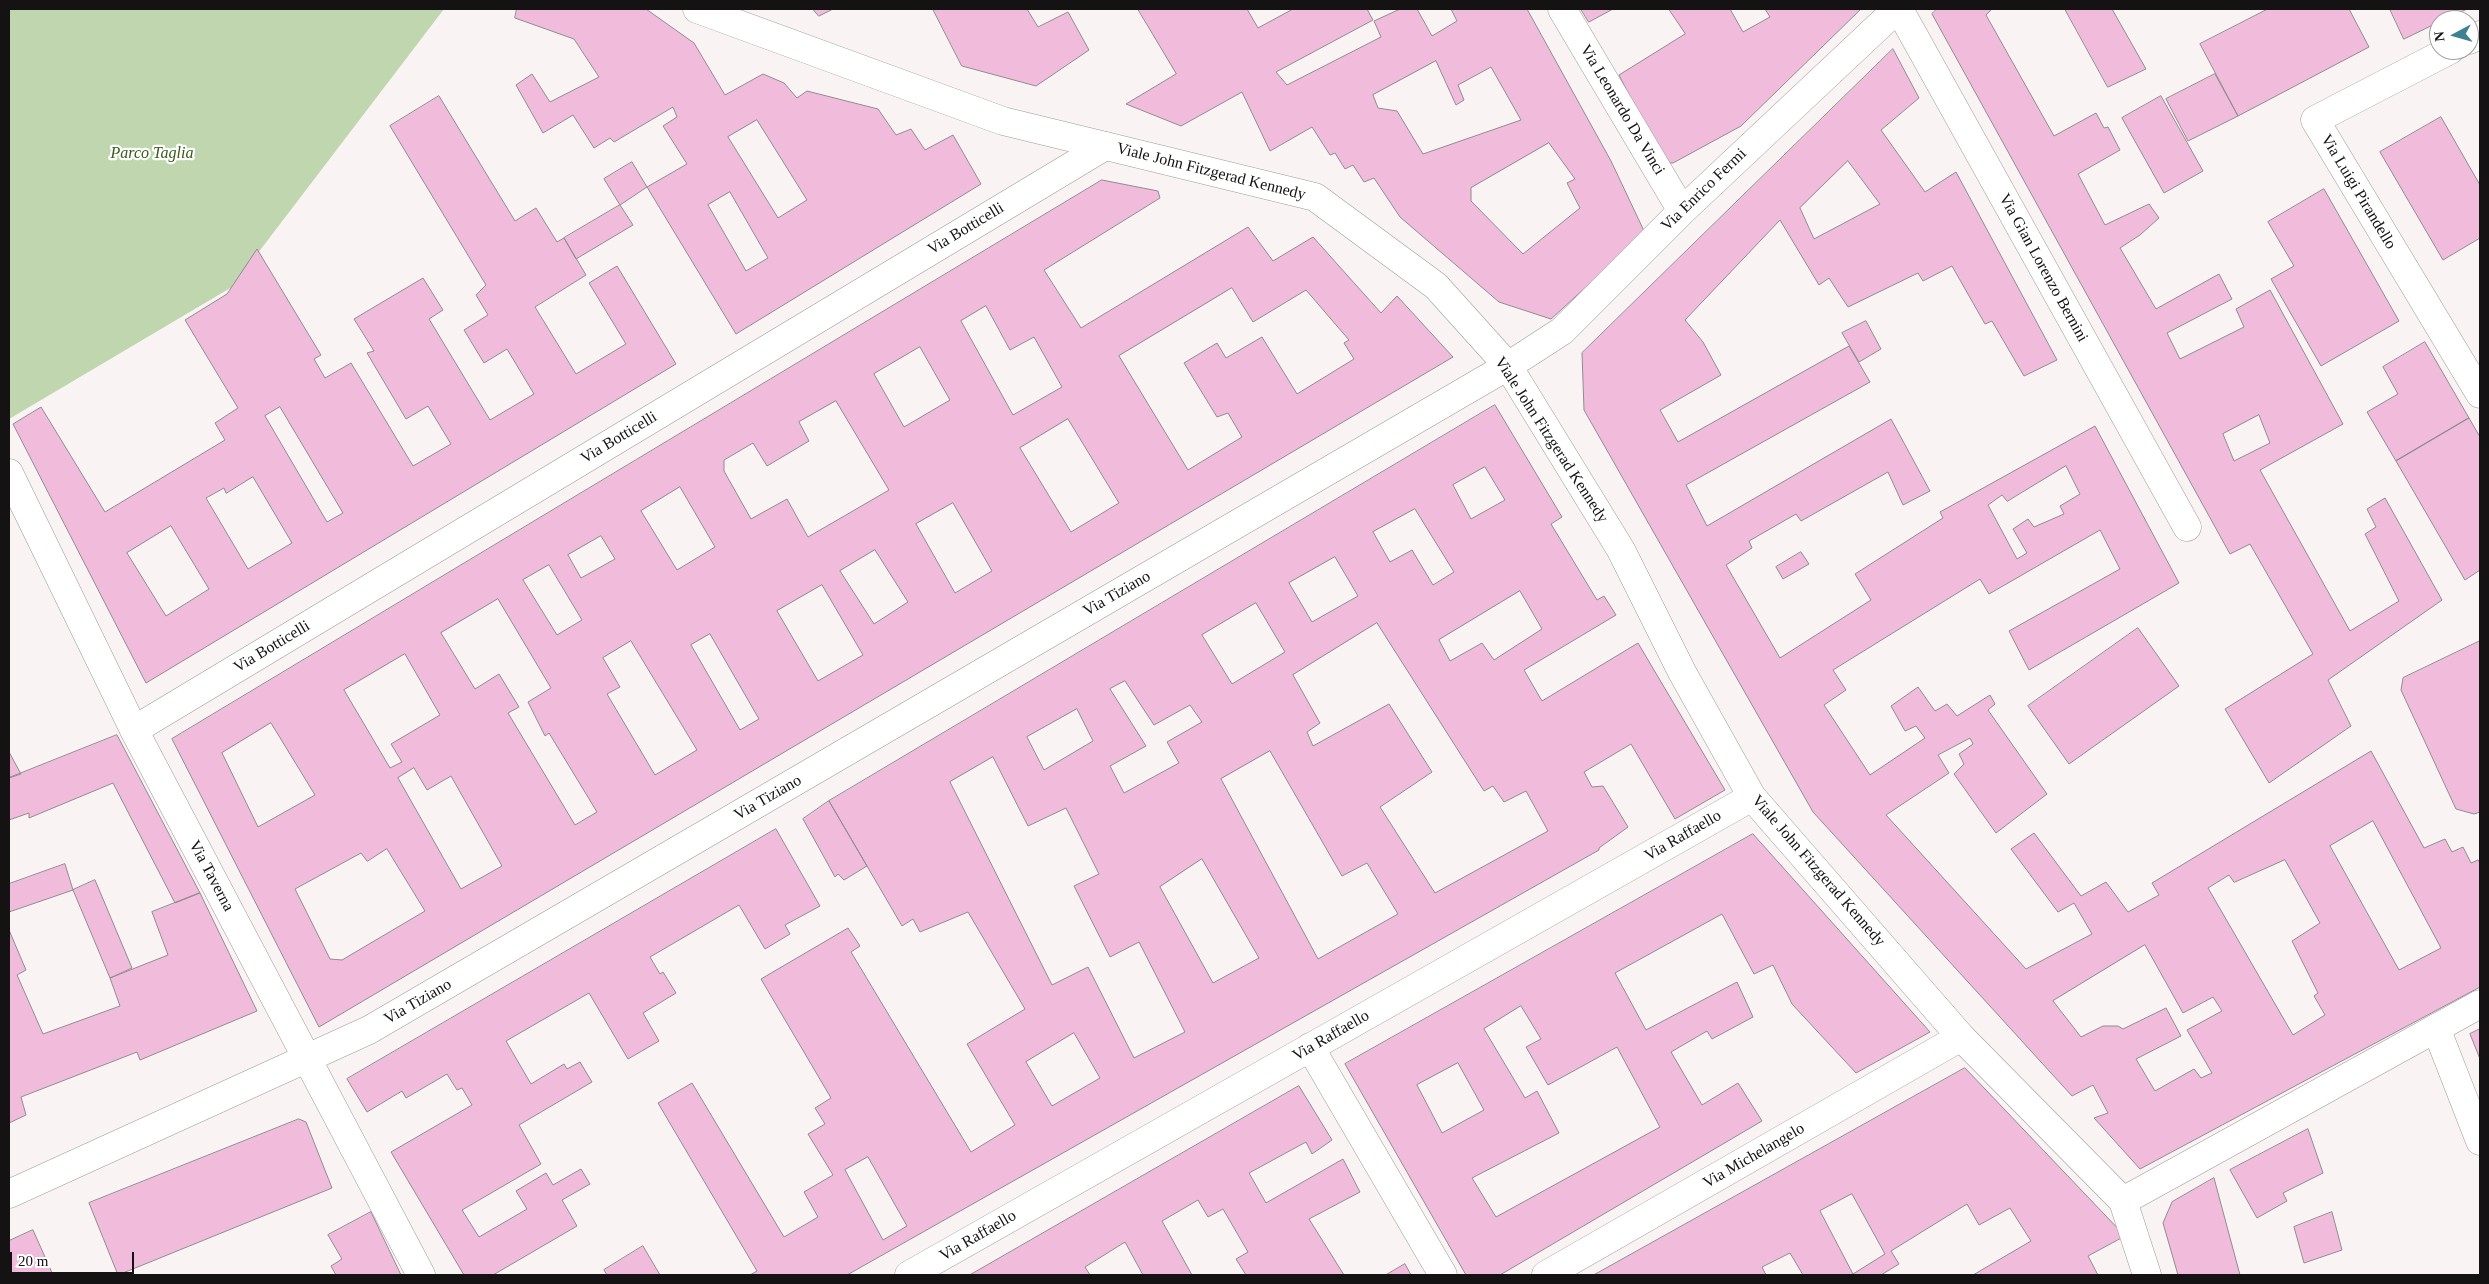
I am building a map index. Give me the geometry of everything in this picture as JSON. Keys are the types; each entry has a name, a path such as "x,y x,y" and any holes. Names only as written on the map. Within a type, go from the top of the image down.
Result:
{"street":[{"name":"Viale John Fitzgerad Kennedy","path":"697,9 1002,121 1315,197 1436,286 1508,366 1621,550 1682,672 1752,796 1961,1037 2123,1201"},
{"name":"Via Leonardo Da Vinci","path":"1562,9 1682,211"},
{"name":"Via Enrico Fermi","path":"1508,366 1562,331 1682,211 1898,9"},
{"name":"Via Gian Lorenzo Bernini","path":"1898,9 2187,527"},
{"name":"Via Luigi Pirandello","path":"2431,60 2315,120 2480,394"},
{"name":"Via Botticelli","path":"134,730 1105,146"},
{"name":"Via Tiziano","path":"9,1194 308,1060 369,1030 1508,366"},
{"name":"Via Taverna","path":"9,473 134,730 421,1275"},
{"name":"Via Raffaello","path":"909,1275 1752,796"},
{"path":"2147,1275 2123,1201 2480,1004"},
{"path":"2436,1028 2480,1141"},
{"name":"Via Michelangelo","path":"1546,1275 1961,1037"},
{"path":"1310,1047 1442,1275"}],"green space":[{"name":"Parco Taglia","path":"9,9 444,9 232,287 9,419"}],"building":[{"path":"517,9 646,9 694,43 725,95 763,74 784,83 797,98 807,91 878,109 896,135 911,129 925,150 953,135 981,184 736,334 647,187 687,164 663,126 677,117 673,107 614,142 610,138 594,148 573,115 543,133 516,85 532,74 550,102 599,77 574,39 515,18","holes":["757,120 807,200 778,218 728,137","730,192 768,258 746,271 708,205"]},
{"path":"813,9 833,9 819,16"},
{"path":"933,9 1027,9 1038,27 1068,12 1089,50 1036,86 962,66"},
{"path":"1138,9 1247,9 1258,28 1293,9 1367,9 1373,20 1276,72 1287,85 1381,37 1374,21 1400,9 1417,9 1432,36 1457,21 1451,9 1527,9 1611,161 1645,233 1551,319 1499,302 1400,217 1374,178 1364,182 1353,165 1345,169 1335,153 1330,155 1312,127 1270,151 1242,92 1181,126 1126,104 1176,74","holes":["1436,61 1456,105 1464,100 1458,85 1491,67 1521,120 1423,154 1397,111 1378,108 1373,95","1549,143 1575,179 1567,183 1580,208 1523,254 1471,201 1471,188"]},
{"path":"1581,9 1613,9 1589,22"},
{"path":"1669,9 1730,9 1743,32 1770,17 1765,9 1861,9 1741,126 1673,163 1663,163 1619,75 1685,34"},
{"path":"1937,9 1992,9 1986,15 2054,136 2096,113 2104,128 2108,127 2120,150 2078,174 2105,225 2149,204 2159,218 2140,235 2120,248 2156,309 2219,274 2232,299 2167,333 2180,359 2244,327 2236,309 2270,290 2343,424 2260,470 2350,631 2399,601 2365,534 2376,527 2367,509 2385,498 2442,600 2328,680 2351,726 2269,783 2225,709 2313,654 2250,544 2230,554 1932,14","holes":["2259,415 2270,443 2234,461 2223,434"]},
{"path":"2065,9 2112,9 2146,69 2108,87"},
{"path":"2268,9 2349,9 2369,47 2238,116 2200,44"},
{"path":"2390,9 2467,9 2429,10 2429,27 2404,39"},
{"path":"1893,49 1919,98 1881,130 1925,192 1956,172 2057,360 2024,376 1992,321 1985,324 1952,266 1923,281 1918,273 1848,307 1829,278 1819,285 1780,220 1685,320 1703,342 1721,375 1660,410 1678,442 1849,346 1870,382 1686,485 1707,526 1891,419 1930,491 1903,505 1888,472 1801,521 1796,514 1749,541 1752,548 1726,565 1780,658 1871,600 1855,574 1943,518 1940,512 2095,426 2179,583 2029,670 2009,631 2120,569 2100,530 1989,594 1980,579 1833,670 1846,690 1824,705 1870,775 1925,738 1916,726 1905,731 1891,706 1918,687 1935,711 1947,704 1957,716 1990,695 1995,704 1988,710 2047,794 1996,833 1954,774 1964,764 1959,754 1973,744 1970,738 1938,755 1949,773 1886,815 2026,969 2092,934 2074,903 2058,912 2011,849 2034,833 2081,896 2106,882 2128,912 2159,895 2152,883 2371,751 2424,848 2445,839 2452,852 2463,847 2471,863 2478,860 2480,863 2480,987 2140,1169 2094,1118 2108,1113 2093,1085 2072,1096 1813,812 1584,410 1582,353","holes":["1848,161 1880,204 1814,239 1800,208","2066,466 2080,494 2060,506 2064,514 2034,527 2028,519 2013,529 2027,553 2017,559 1988,505 2002,495 2007,501","2373,821 2441,948 2399,970 2330,846","2285,860 2320,923 2292,941 2318,993 2314,996 2325,1015 2293,1035 2208,888 2229,875 2234,882","2145,945 2183,1013 2213,997 2222,1011 2187,1030 2212,1073 2201,1078 2194,1069 2155,1091 2136,1059 2181,1036 2166,1008 2123,1029 2118,1026 2103,1026 2081,1037 2053,1001"]},
{"path":"2215,74 2238,116 2188,141 2166,99"},
{"path":"439,96 515,221 536,208 557,242 564,238 586,275 535,307 576,374 626,344 589,283 617,266 676,364 146,683 13,424 41,407 105,512 225,440 215,423 238,408 185,320 227,294 257,249 321,355 314,359 325,378 351,363 413,466 451,444 428,406 406,419 367,353 374,351 354,319 423,278 443,310 429,319 490,420 534,394 507,349 484,363 464,330 488,315 476,295 486,285 390,126","holes":["280,407 343,513 327,522 265,416","253,477 292,543 248,569 206,498 224,488 226,493","171,526 209,589 166,616 127,553"]},
{"path":"2161,96 2203,171 2164,193 2122,118"},
{"path":"2441,117 2480,185 2480,238 2443,260 2380,152"},
{"path":"632,162 647,187 620,205 604,179"},
{"path":"1102,180 1158,191 1160,198 1044,270 1081,328 1248,227 1273,261 1313,237 1381,313 1397,296 1453,357 319,1027 172,739","holes":["1232,288 1253,322 1306,290 1349,340 1344,343 1354,359 1297,394 1262,337 1226,358 1217,343 1184,363 1217,417 1228,413 1242,437 1188,470 1119,356","986,306 1010,350 1034,337 1062,387 1013,415 961,321","920,347 950,400 904,427 874,374","836,401 889,490 808,537 787,499 751,519 724,471 724,460 753,443 767,466 809,441 799,422","1068,419 1119,503 1071,532 1020,448","680,487 715,547 677,570 641,511","953,503 992,571 955,593 916,524","601,536 615,559 581,578 568,555","875,550 908,602 874,624 840,571","549,565 582,620 557,635 523,580","822,585 863,655 818,681 777,611","498,599 551,688 528,702 545,736 549,733 597,812 575,825 508,713 519,707 499,674 475,689 441,633","710,634 759,719 740,730 691,645","631,641 697,750 655,775 607,694 620,687 603,658","405,654 440,715 391,744 402,762 390,768 344,690","271,723 315,795 258,827 222,753","414,768 427,790 451,776 502,866 461,889 398,778","387,849 425,911 342,960 330,959 295,889 361,853 367,861"]},
{"path":"2324,189 2399,321 2321,366 2271,279 2294,266 2268,222"},
{"path":"620,205 633,225 576,259 564,238"},
{"path":"1866,321 1881,349 1859,362 1842,333"},
{"path":"2425,342 2469,418 2396,461 2367,412 2398,394 2383,367"},
{"path":"1495,405 1562,517 1551,524 1597,600 1604,596 1616,615 1524,670 1542,701 1638,643 1725,790 1675,819 1631,744 1584,772 1592,787 1603,786 1628,827 1599,848 1599,850 847,1275 750,1275 757,1271 658,1103 692,1083 784,1237 818,1217 804,1192 833,1175 808,1134 825,1124 815,1108 831,1098 761,979 848,928 860,946 851,952 971,1152 1015,1125 967,1044 1025,1009 968,912 920,932 913,919 902,926 829,801","holes":["1485,467 1505,500 1471,519 1453,485","1415,509 1454,572 1433,585 1412,550 1390,562 1373,532","1335,557 1358,596 1312,622 1289,583","1520,591 1542,629 1494,660 1482,643 1450,661 1439,640","1256,603 1285,652 1232,684 1202,635","1377,623 1484,791 1493,786 1504,802 1526,791 1548,831 1435,893 1380,807 1432,772 1389,704 1313,746 1307,732 1320,723 1293,675","1125,681 1154,725 1190,705 1202,722 1167,742 1179,763 1124,793 1110,766 1146,746 1110,689","1077,709 1093,741 1044,770 1027,737","1270,751 1342,876 1367,863 1398,914 1318,959 1221,779","993,757 1028,826 1066,808 1099,874 1074,886 1110,957 1139,942 1185,1032 1134,1058 1088,967 1052,985 950,782","1202,859 1259,958 1213,983 1160,887","1074,1033 1100,1078 1052,1106 1026,1062","868,1157 907,1226 883,1240 845,1170"]},
{"path":"2469,418 2480,437 2480,570 2465,580 2396,461"},
{"path":"1801,552 1809,564 1783,579 1776,567"},
{"path":"2138,628 2179,686 2069,764 2028,706"},
{"path":"2480,641 2480,812 2474,814 2456,809 2401,690 2403,678"},
{"path":"117,735 200,893 175,903 113,783 29,818 29,813 9,820 9,778"},
{"path":"9,752 21,774 9,778"},
{"path":"829,801 867,866 844,880 838,874 835,877 803,819"},
{"path":"776,829 820,906 785,925 790,934 765,949 739,905 650,957 660,974 663,972 676,993 643,1013 659,1041 628,1059 589,993 506,1041 531,1084 564,1064 567,1069 580,1062 592,1082 519,1125 541,1164 462,1210 479,1237 527,1209 516,1191 546,1173 553,1185 581,1169 590,1184 562,1200 577,1226 493,1275 464,1275 391,1152 472,1105 462,1088 457,1090 447,1074 406,1098 402,1091 367,1112 347,1079"},
{"path":"1753,834 1930,1032 1856,1073 1792,1004 1773,965 1754,974 1722,914 1615,973 1646,1030 1737,982 1753,1017 1712,1039 1707,1031 1671,1052 1702,1105 1738,1083 1762,1121 1500,1275 1466,1275 1345,1064","holes":["1521,1006 1541,1039 1526,1047 1548,1085 1617,1047 1660,1127 1496,1217 1472,1178 1559,1133 1537,1091 1525,1098 1484,1029","1458,1063 1484,1110 1442,1133 1417,1085"]},
{"path":"65,864 73,890 9,912 9,884"},
{"path":"95,880 132,968 110,978 73,890"},
{"path":"200,893 257,1011 140,1060 137,1052 21,1097 26,1115 9,1123 9,930 26,970 17,975 43,1034 120,1006 110,978 168,955 152,912"},
{"path":"2480,1029 2480,1059 2470,1034"},
{"path":"1965,1068 2125,1236 2088,1256 2098,1275 1973,1275 2031,1241 2010,1208 1979,1225 1967,1204 1891,1251 1899,1264 1881,1275 1803,1275 1790,1253 1762,1267 1766,1275 1594,1275","holes":["1852,1194 1885,1254 1853,1274 1820,1211"]},
{"path":"1299,1086 1332,1140 1312,1154 1306,1142 1249,1173 1266,1203 1343,1159 1360,1192 1309,1219 1344,1275 1246,1275 1236,1259 1248,1252 1223,1209 1208,1217 1198,1200 1162,1221 1192,1275 1143,1275 1125,1242 1085,1267 1090,1275 970,1275"},
{"path":"299,1119 306,1122 332,1188 118,1275 89,1203"},
{"path":"2308,1129 2323,1173 2283,1193 2287,1201 2257,1218 2230,1170"},
{"path":"2214,1178 2240,1275 2178,1275 2163,1223 2172,1202"},
{"path":"371,1212 401,1275 336,1275 331,1266 342,1259 328,1235"},
{"path":"2332,1212 2342,1250 2304,1263 2294,1227"},
{"path":"33,1230 53,1275 9,1275 9,1241"},
{"path":"643,1246 660,1275 607,1275 604,1270"},
{"path":"1405,1264 1411,1275 1386,1275"}]}
